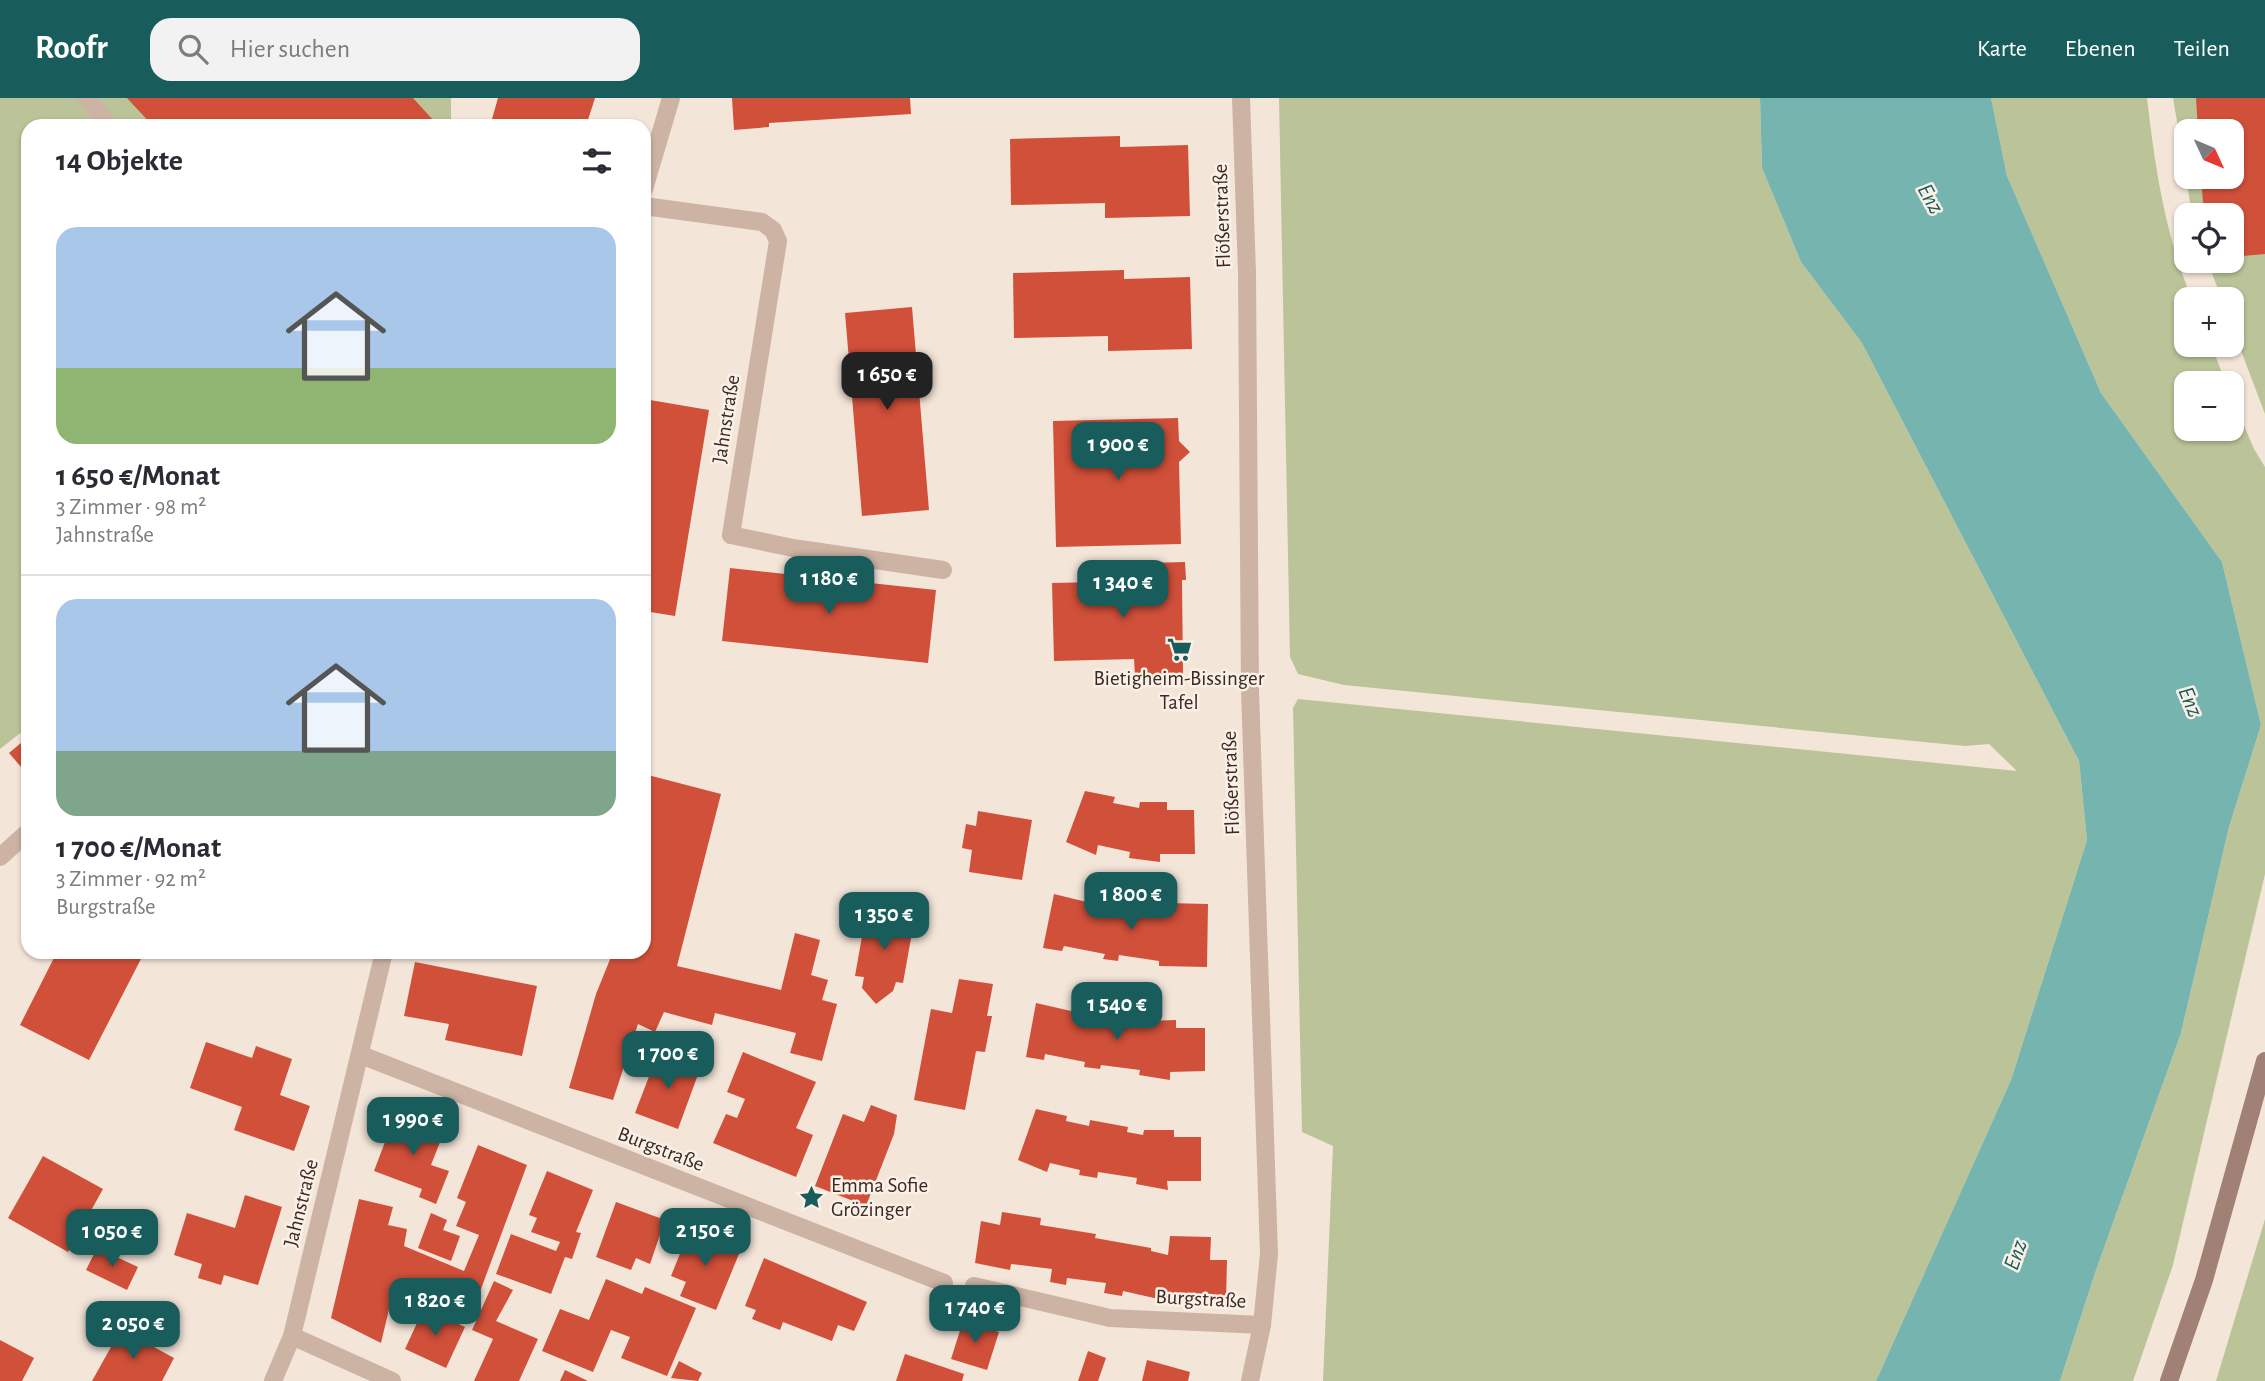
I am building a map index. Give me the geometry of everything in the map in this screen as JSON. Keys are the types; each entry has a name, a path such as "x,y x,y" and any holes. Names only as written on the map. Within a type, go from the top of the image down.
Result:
{"main road":[{"path":"2169,1381 2204,1280 2265,1061"}],"street":[{"path":"86,98 104,119"},
{"path":"651,165 671,98"},
{"name":"Flößerstraße","path":"1241,98 1247,273 1250,691 1269,1254 1262,1325 1250,1381"},
{"name":"Jahnstraße","path":"651,207 762,222 772,230 778,241 731,535 793,548 943,570"},
{"path":"0,857 21,838"},
{"name":"Jahnstraße","path":"273,1381 292,1336 382,959"},
{"name":"Burgstraße","path":"361,1055 944,1283"},
{"name":"Burgstraße","path":"974,1286 1110,1318 1262,1325"},
{"path":"292,1336 392,1381"}],"green space":[{"path":"0,98 451,98 451,119 21,119 21,732 0,749"},
{"path":"1279,98 1760,98 1762,168 1801,262 1862,343 2079,761 2087,840 2011,1080 1876,1381 1323,1381 1333,1146 1302,1132 1293,708 1298,699 2017,771 1989,744 1965,746 1344,685 1298,674 1290,657"},
{"path":"1991,98 2147,98 2162,200 2174,246 2174,273 2182,273 2188,287 2174,287 2174,357 2216,357 2221,371 2174,371 2174,441 2244,441 2244,426 2265,467 2265,874 2173,1265 2133,1381 2060,1381 2095,1273 2181,1033 2229,827 2261,725 2222,562 2101,393 2007,176"},
{"path":"2173,98 2265,98 2265,414 2243,357 2244,287 2217,287 2212,273 2244,273 2244,203 2190,203 2188,189 2244,189 2244,119 2177,119"},
{"path":"2265,1219 2265,1381 2216,1381 2258,1242"}],"water":[{"name":"Enz","path":"1760,98 1991,98 2007,176 2101,393 2222,562 2261,725 2229,827 2181,1033 2095,1273 2060,1381 1876,1381 2011,1080 2087,840 2079,761 1862,343 1801,262 1762,168"}],"building":[{"path":"127,98 413,98 432,119 146,119"},
{"path":"498,98 595,98 588,119 492,119"},
{"path":"732,98 910,98 911,114 769,123 769,127 734,130"},
{"path":"2196,98 2265,98 2265,254 2244,256 2244,203 2203,203 2202,189 2244,189 2244,119 2197,119"},
{"path":"1120,136 1120,147 1188,145 1190,216 1105,218 1105,203 1011,205 1010,139"},
{"path":"1124,270 1124,279 1190,277 1192,349 1108,351 1108,336 1014,338 1013,273"},
{"path":"912,307 929,510 862,516 845,313"},
{"path":"651,400 709,410 675,616 651,612"},
{"path":"1178,418 1179,441 1190,452 1179,462 1181,544 1056,547 1053,421"},
{"path":"1185,562 1186,580 1182,580 1183,674 1135,675 1134,659 1054,661 1052,583 1145,581 1145,563"},
{"path":"730,568 936,590 928,663 722,641"},
{"path":"21,743 21,767 9,753"},
{"path":"651,776 721,794 677,966 781,990 795,933 820,940 811,975 828,980 822,1000 837,1004 822,1061 790,1053 796,1033 715,1013 712,1025 664,1012 655,1032 638,1024 613,1100 569,1088 596,994 610,959 651,959"},
{"path":"1085,791 1115,797 1113,803 1139,808 1140,802 1167,802 1167,810 1194,810 1195,854 1160,854 1160,862 1129,858 1130,852 1098,845 1096,855 1066,842"},
{"path":"978,811 1032,820 1022,880 969,872 972,850 962,848 966,824 976,826"},
{"path":"1054,894 1111,908 1149,911 1148,915 1165,918 1167,903 1208,904 1207,967 1159,966 1159,961 1119,955 1118,961 1103,959 1105,954 1064,946 1062,951 1043,948"},
{"path":"867,908 915,916 903,983 896,982 893,991 876,1004 862,988 864,977 855,976"},
{"path":"53,959 141,959 89,1060 20,1025"},
{"path":"415,962 537,986 522,1056 445,1040 449,1024 404,1016"},
{"path":"959,979 993,984 987,1016 992,1016 985,1052 976,1051 965,1110 914,1100 931,1009 952,1013"},
{"path":"1036,1003 1093,1016 1094,1012 1132,1018 1131,1022 1146,1025 1147,1021 1176,1020 1176,1028 1205,1028 1205,1071 1170,1072 1170,1080 1139,1075 1140,1070 1101,1065 1100,1069 1084,1067 1085,1062 1045,1054 1044,1060 1026,1057"},
{"path":"206,1042 252,1058 256,1046 292,1059 280,1095 310,1106 294,1151 234,1130 242,1107 190,1088"},
{"path":"743,1052 816,1082 796,1128 813,1135 796,1177 713,1143 726,1114 737,1118 745,1099 727,1092"},
{"path":"658,1053 700,1069 678,1129 635,1113"},
{"path":"871,1105 897,1115 894,1134 866,1206 815,1186 843,1114 864,1122"},
{"path":"1036,1109 1067,1116 1066,1121 1089,1126 1090,1120 1128,1127 1127,1132 1143,1135 1144,1130 1174,1130 1174,1137 1201,1137 1201,1181 1167,1181 1168,1190 1136,1184 1137,1178 1098,1172 1097,1178 1079,1175 1080,1170 1050,1163 1047,1172 1018,1160"},
{"path":"396,1113 444,1132 431,1165 449,1171 436,1204 419,1197 422,1189 374,1171"},
{"path":"478,1145 527,1165 475,1305 422,1283 419,1289 396,1280 381,1343 331,1318 359,1199 393,1207 388,1225 407,1229 404,1246 464,1271 479,1235 456,1226 466,1202 457,1198"},
{"path":"43,1156 103,1189 68,1252 8,1218"},
{"path":"547,1171 593,1190 576,1232 581,1233 572,1259 565,1257 551,1294 496,1274 511,1234 556,1251 560,1242 531,1232 537,1218 529,1215"},
{"path":"245,1195 282,1207 258,1285 224,1275 221,1285 198,1278 202,1264 174,1255 187,1213 235,1228"},
{"path":"616,1202 665,1220 650,1264 636,1258 631,1270 596,1257"},
{"path":"1002,1212 1041,1218 1040,1225 1096,1234 1095,1238 1151,1248 1151,1251 1168,1255 1170,1236 1211,1237 1210,1260 1227,1260 1226,1301 1163,1300 1123,1291 1122,1296 1104,1293 1106,1283 1067,1278 1066,1285 1050,1282 1052,1269 1011,1264 1010,1270 975,1263 981,1221 1000,1225"},
{"path":"431,1213 447,1220 443,1230 460,1236 451,1261 418,1248"},
{"path":"690,1229 741,1249 716,1310 680,1296 686,1282 671,1276"},
{"path":"97,1248 138,1267 127,1290 86,1270"},
{"path":"764,1258 867,1302 854,1331 838,1325 832,1341 783,1322 780,1330 752,1319 756,1310 745,1306"},
{"path":"606,1279 642,1294 645,1287 696,1308 667,1376 621,1358 630,1337 611,1330 593,1372 542,1351 560,1309 589,1320"},
{"path":"494,1281 513,1290 496,1321 538,1339 519,1381 474,1381 493,1339 472,1330"},
{"path":"424,1308 465,1327 446,1368 405,1349"},
{"path":"963,1321 999,1332 987,1370 951,1359"},
{"path":"121,1329 174,1358 162,1381 92,1381"},
{"path":"0,1340 34,1358 22,1381 0,1381"},
{"path":"1088,1351 1106,1358 1098,1381 1078,1381"},
{"path":"905,1354 964,1374 962,1381 896,1381"},
{"path":"1147,1360 1190,1372 1188,1381 1142,1381"},
{"path":"679,1361 702,1373 698,1381 671,1378"},
{"path":"565,1370 588,1381 560,1381"}],"place":[{"name":"Bietigheim-Bissinger Tafel","path":"1179,649"},
{"name":"Emma Sofie Grözinger","path":"811,1197"}]}
